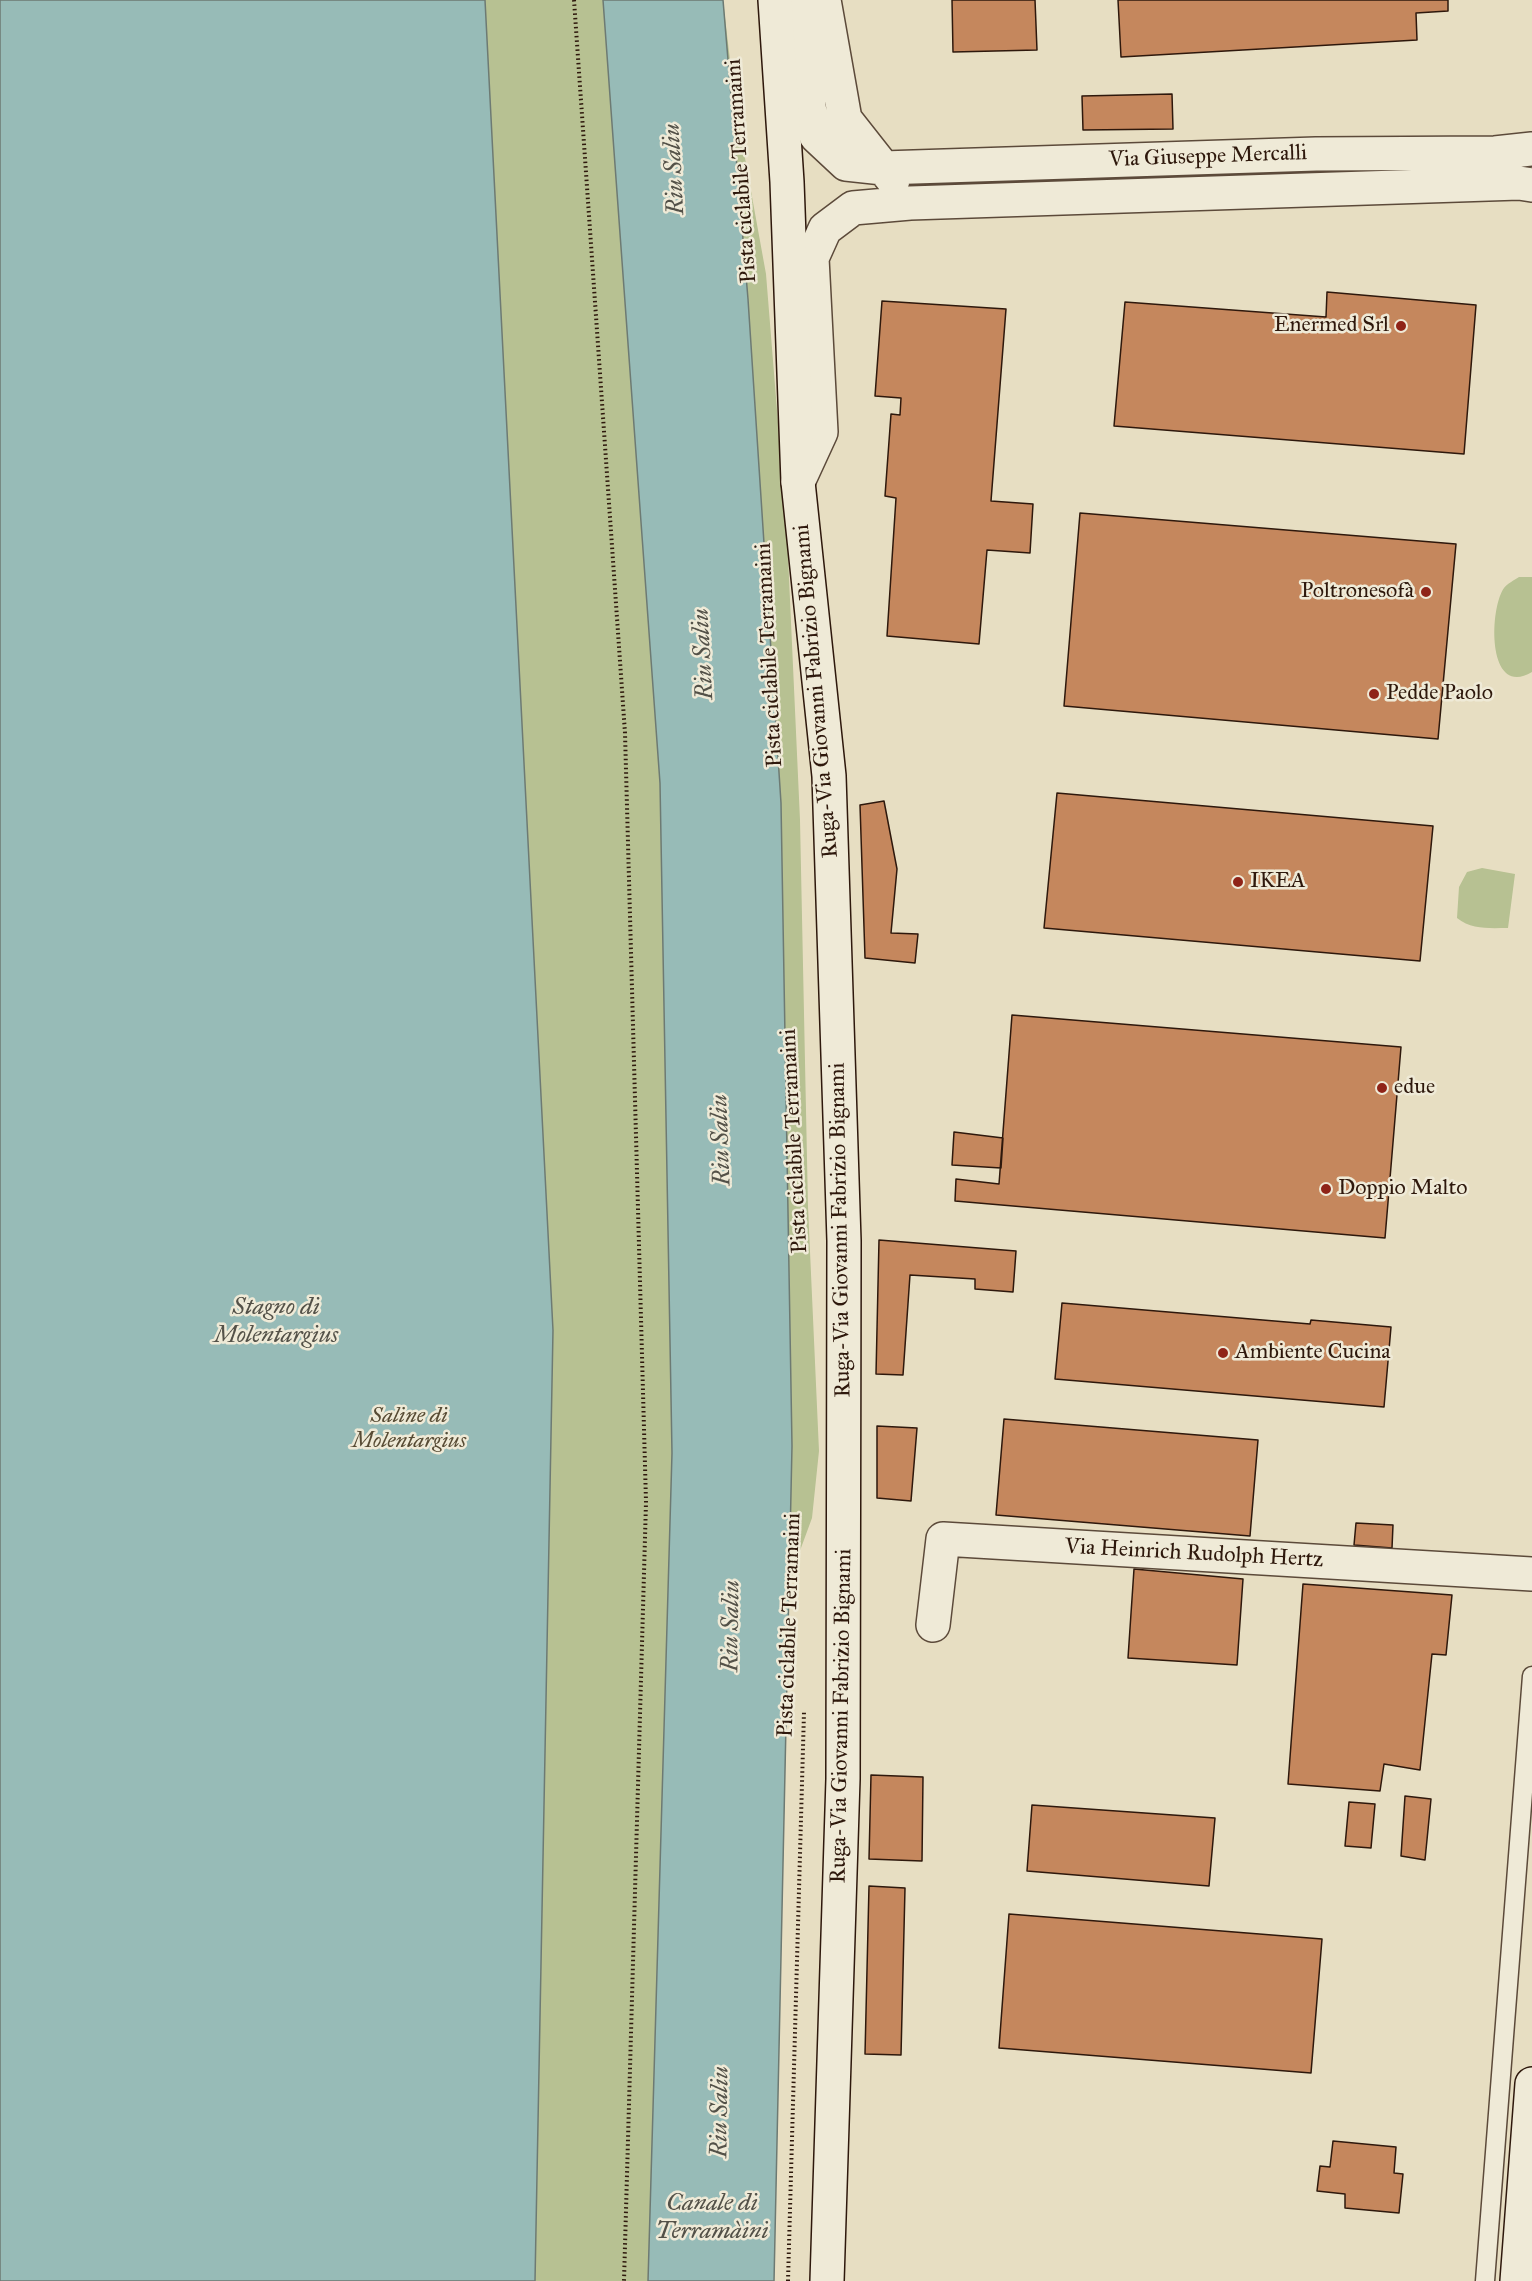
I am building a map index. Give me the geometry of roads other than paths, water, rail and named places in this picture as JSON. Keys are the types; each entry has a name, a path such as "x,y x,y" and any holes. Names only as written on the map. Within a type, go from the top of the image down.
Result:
{"street":[{"name":"Ruga-Via Giovanni Fabrizio Bignami","path":"775,0 787,182 798,482 829,776 844,1241 843,1779 827,2281"},
{"name":"Via Giuseppe Mercalli","path":"802,0 809,107 816,136 846,164 883,168 1316,154 1495,153 1532,149"},
{"path":"824,0 845,119 910,202"},
{"name":"Via Giuseppe Mercalli","path":"798,482 821,432 812,258 825,229 853,208 910,202 1519,183 1532,185"},
{"name":"Via Heinrich Rudolph Hertz","path":"933,1625 943,1539 1532,1574"},
{"path":"1517,2281 1532,2084"}],"lane":[{"path":"1485,2281 1532,1676"}],"water":[{"name":"Stagno di Molentargius","path":"0,0 485,0 553,1330 535,2281 0,2281"},
{"name":"Canale di Terramàini","path":"603,0 723,0 748,299 781,803 792,1446 774,2281 648,2281 672,1453 660,783"}],"place":[{"name":"Enermed Srl","path":"1401,326"},
{"name":"Poltronesofà","path":"1426,592"},
{"name":"Pedde Paolo","path":"1374,694"},
{"name":"IKEA","path":"1238,882"},
{"name":"edue","path":"1382,1088"},
{"name":"Doppio Malto","path":"1326,1189"},
{"name":"Ambiente Cucina","path":"1223,1353"}],"water label":[{"name":"Riu Saliu","path":"675,169"},
{"name":"Riu Saliu","path":"704,654"},
{"name":"Riu Saliu","path":"722,1140"},
{"name":"Riu Saliu","path":"732,1626"},
{"name":"Riu Saliu","path":"721,2112"}],"park label":[{"name":"Saline di Molentargius","path":"409,1430"}]}
